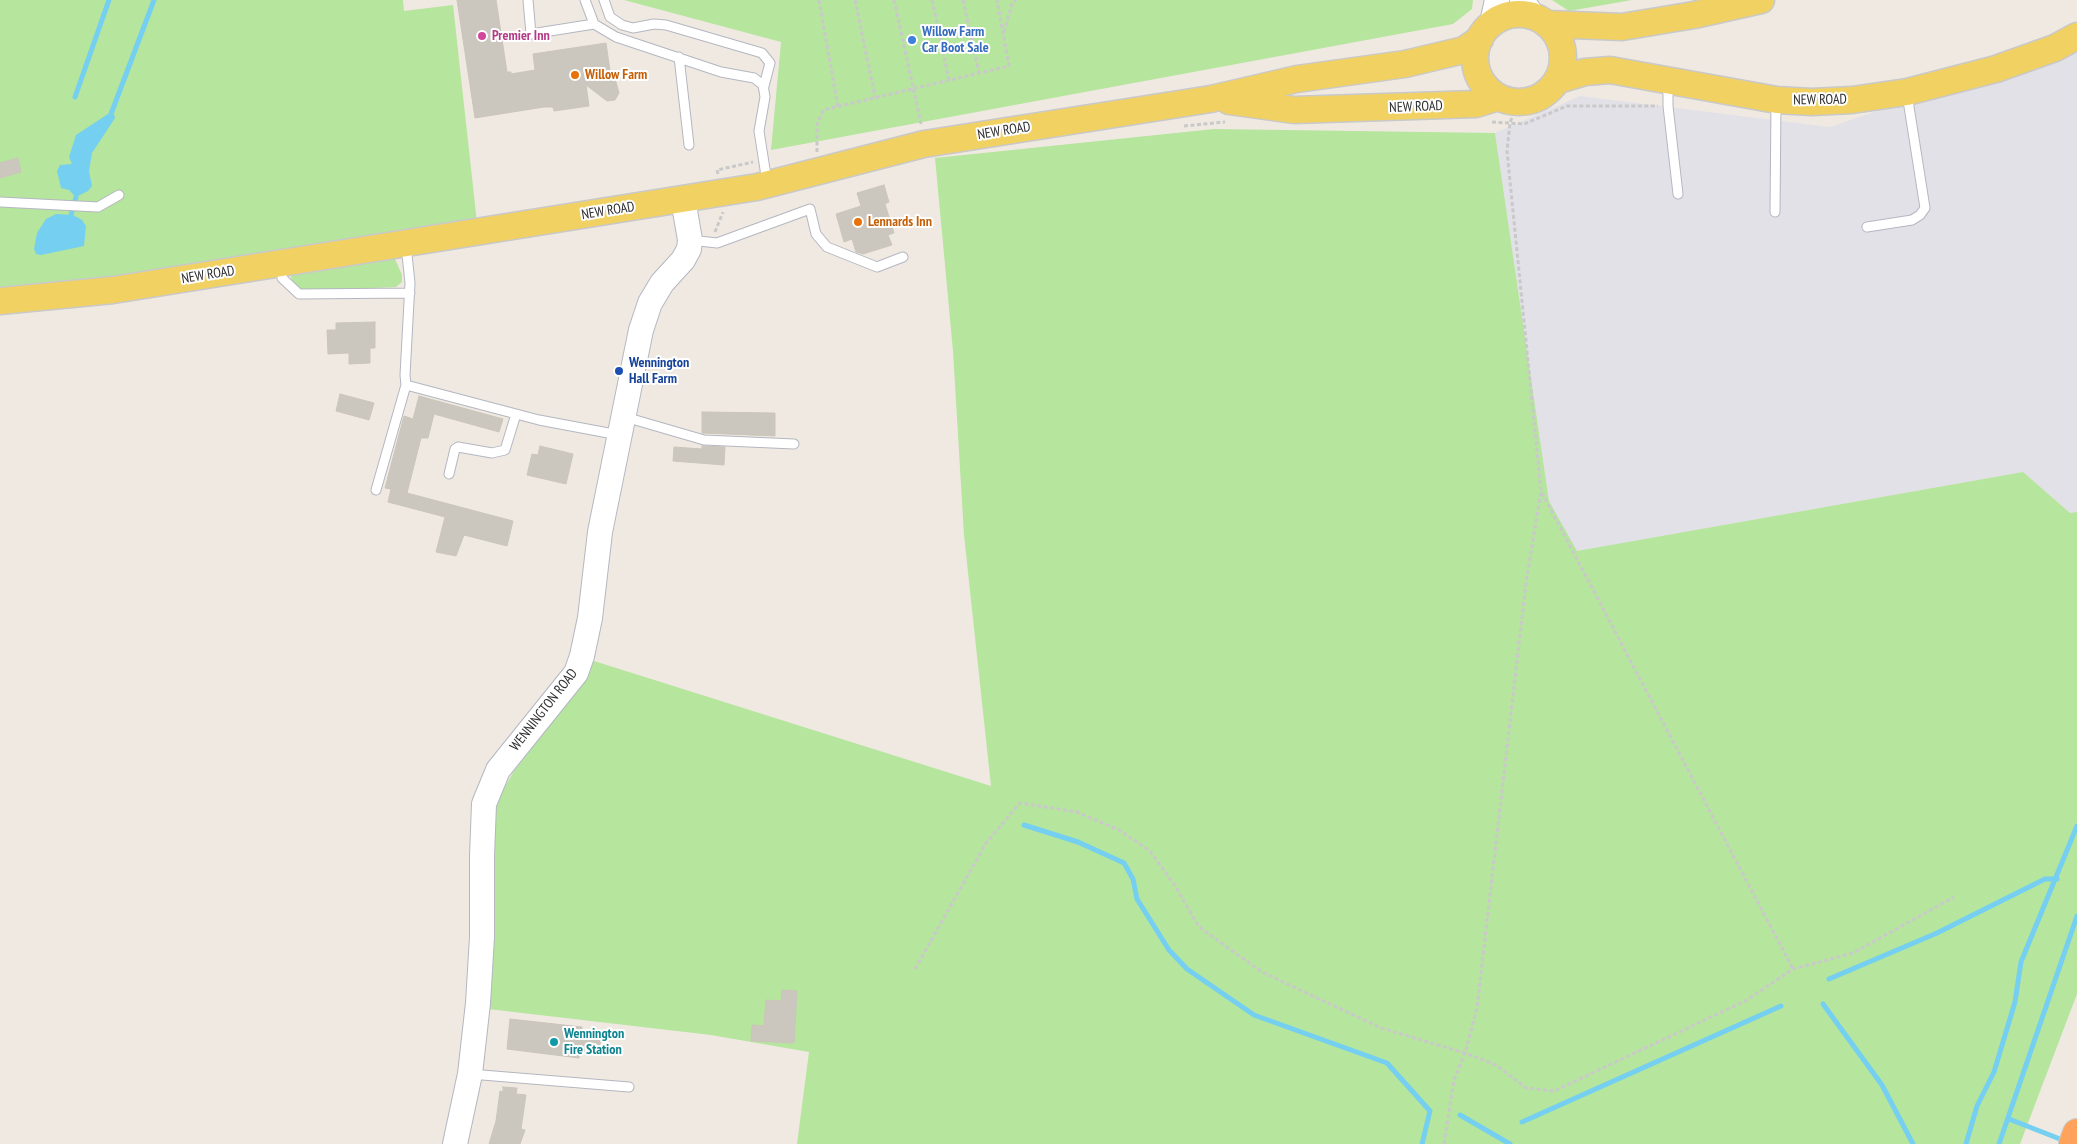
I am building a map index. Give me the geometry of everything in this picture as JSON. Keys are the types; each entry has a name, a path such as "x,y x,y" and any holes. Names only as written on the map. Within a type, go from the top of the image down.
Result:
{"highway":[{"path":"2073,1144 2077,1133"}],"main road":[{"path":"1534,13 1558,36 1563,50 1563,65 1558,80 1540,96 1509,107 1488,89 1480,78 1476,66 1476,52 1490,21 1504,16 1534,13 1622,27 1694,15 1761,0"},
{"name":"NEW ROAD","path":"0,301 113,290 768,185 924,144 1211,99 1297,79 1405,64 1464,50 1490,21"},
{"name":"NEW ROAD","path":"1558,80 1585,72 1610,70 1777,100 1812,102 1852,100 1907,92 2024,60 2077,36"},
{"name":"NEW ROAD","path":"1211,99 1294,110 1476,104 1509,107"},
{"path":"683,199 701,241"},
{"name":"WENNINGTON ROAD","path":"455,1144 470,1074 478,1003 482,937 484,804 490,787 507,758 576,673 582,656 590,618 600,532 641,330 650,303 662,283 683,260 689,249 701,241"}],"lane":[{"path":"528,0 531,34 594,24"},
{"path":"585,0 594,24 616,37 726,73 754,78 764,86"},
{"path":"604,0 610,17 622,25 633,28 666,25 762,53 770,62 764,86 765,97 759,131 762,160 768,185"},
{"path":"678,57 689,145"},
{"path":"1668,81 1668,106 1678,194"},
{"path":"1867,227 1912,220 1920,215 1925,208 1907,92"},
{"path":"1775,212 1777,100"},
{"path":"0,202 98,207 119,195"},
{"path":"701,241 717,243 810,209 816,234 827,247 877,267 903,257"},
{"path":"376,490 406,385 410,293 406,243"},
{"path":"282,263 282,278 299,294 410,293"},
{"path":"406,385 516,414 621,426 704,440 794,444"},
{"path":"449,474 455,449 458,447 492,453 505,450 516,414"},
{"path":"470,1074 629,1087"}],"path":[{"path":"820,0 838,106"},
{"path":"855,0 875,97"},
{"path":"894,0 914,88 924,144"},
{"path":"932,0 949,80"},
{"path":"963,0 979,73"},
{"path":"818,172 817,125 823,110 1009,66 997,0"},
{"path":"1004,32 1012,4 1016,0"},
{"path":"1509,107 1524,124 1567,106 1633,106"},
{"path":"1485,119 1509,107"},
{"path":"1444,1144 1454,1080 1465,1053 1477,1008 1526,584 1542,491 1507,151 1509,107"},
{"path":"1183,126 1230,122"},
{"path":"718,176 717,170 762,160"},
{"path":"701,241 724,210 723,204"},
{"path":"1542,491 1793,969"},
{"path":"915,969 986,843 1020,803 1078,812 1119,830 1150,850 1174,884 1199,927 1262,972 1381,1028 1465,1053 1496,1065 1526,1088 1554,1090 1745,1001 1793,969 1853,953 1954,897"}],"shaded area":[{"path":"2077,43 2077,512 2070,513 2023,472 1573,552 1549,501 1495,133 1580,96 1830,127"}],"green space":[{"path":"0,0 403,0 404,11 453,5 478,232 0,301"},
{"path":"624,0 1473,0 1472,9 1453,24 771,150 781,42"},
{"path":"1552,0 1632,0 1569,11"},
{"path":"1214,129 1495,133 1549,501 1577,551 2023,472 2070,513 2077,512 2077,994 2020,1144 797,1144 809,1052 711,1035 488,1009 493,821 499,797 514,771 561,711 594,661 991,786 964,535 953,351 935,158"},
{"path":"390,256 395,259 402,275 402,282 396,287 308,291 296,287 292,282 290,272"}],"water":[{"path":"108,114 114,114 115,118 92,153 89,171 92,186 88,191 76,197 69,190 61,188 57,171 60,165 72,164 69,157 76,135"},
{"path":"56,214 73,215 82,220 86,226 84,246 41,255 36,254 34,249 37,233 46,219"}],"building":[{"path":"457,0 496,0 507,72 511,72 511,74 535,70 533,54 606,43 610,71 613,71 619,93 615,100 607,101 586,85 589,106 554,111 553,107 544,107 475,118"},
{"path":"18,158 21,172 0,178 0,163"},
{"path":"884,185 889,202 885,204 894,233 888,235 892,245 863,254 856,252 852,239 844,242 836,214 861,206 857,193"},
{"path":"375,322 375,348 370,348 370,363 349,364 349,353 328,354 327,330 336,330 336,323"},
{"path":"340,394 374,403 369,420 336,411"},
{"path":"419,396 503,419 499,432 434,414 428,438 421,438 407,493 513,521 507,546 464,535 456,556 436,552 445,517 388,502 391,489 385,488 404,416 413,419"},
{"path":"702,412 775,413 775,436 702,433"},
{"path":"540,446 573,454 566,484 527,475 532,454 538,455"},
{"path":"702,446 725,447 724,465 673,461 674,447 702,449"},
{"path":"782,990 797,991 794,1043 751,1041 752,1025 764,1026 766,1000 781,1001"},
{"name":"Wennington Fire Station","path":"510,1019 582,1027 582,1033 601,1035 599,1053 580,1051 579,1058 507,1049"},
{"path":"503,1087 517,1088 516,1094 526,1095 521,1129 525,1130 520,1144 489,1144 496,1121 500,1091 503,1092"}],"waterway":[{"path":"75,97 109,0"},
{"path":"111,114 154,0"},
{"path":"71,215 76,197"},
{"path":"1024,825 1078,842 1124,863 1133,879 1137,899 1169,950 1187,969 1254,1015 1387,1063 1430,1111 1422,1144"},
{"path":"1966,1144 1977,1106 1994,1072 2015,1002 2021,962 2077,826"},
{"path":"1829,979 1937,933 2045,879 2057,879"},
{"path":"1999,1144 2077,916"},
{"path":"1823,1004 1882,1085 1913,1144"},
{"path":"1522,1122 1781,1006"},
{"path":"1460,1115 1510,1144"},
{"path":"2009,1119 2065,1141"}],"place":[{"name":"Premier Inn","path":"482,36"},
{"name":"Willow Farm Car Boot Sale","path":"912,40"},
{"name":"Willow Farm","path":"575,75"},
{"name":"Lennards Inn","path":"858,222"},
{"name":"Wennington Hall Farm","path":"619,371"},
{"name":"Wennington Fire Station","path":"554,1042"}]}
